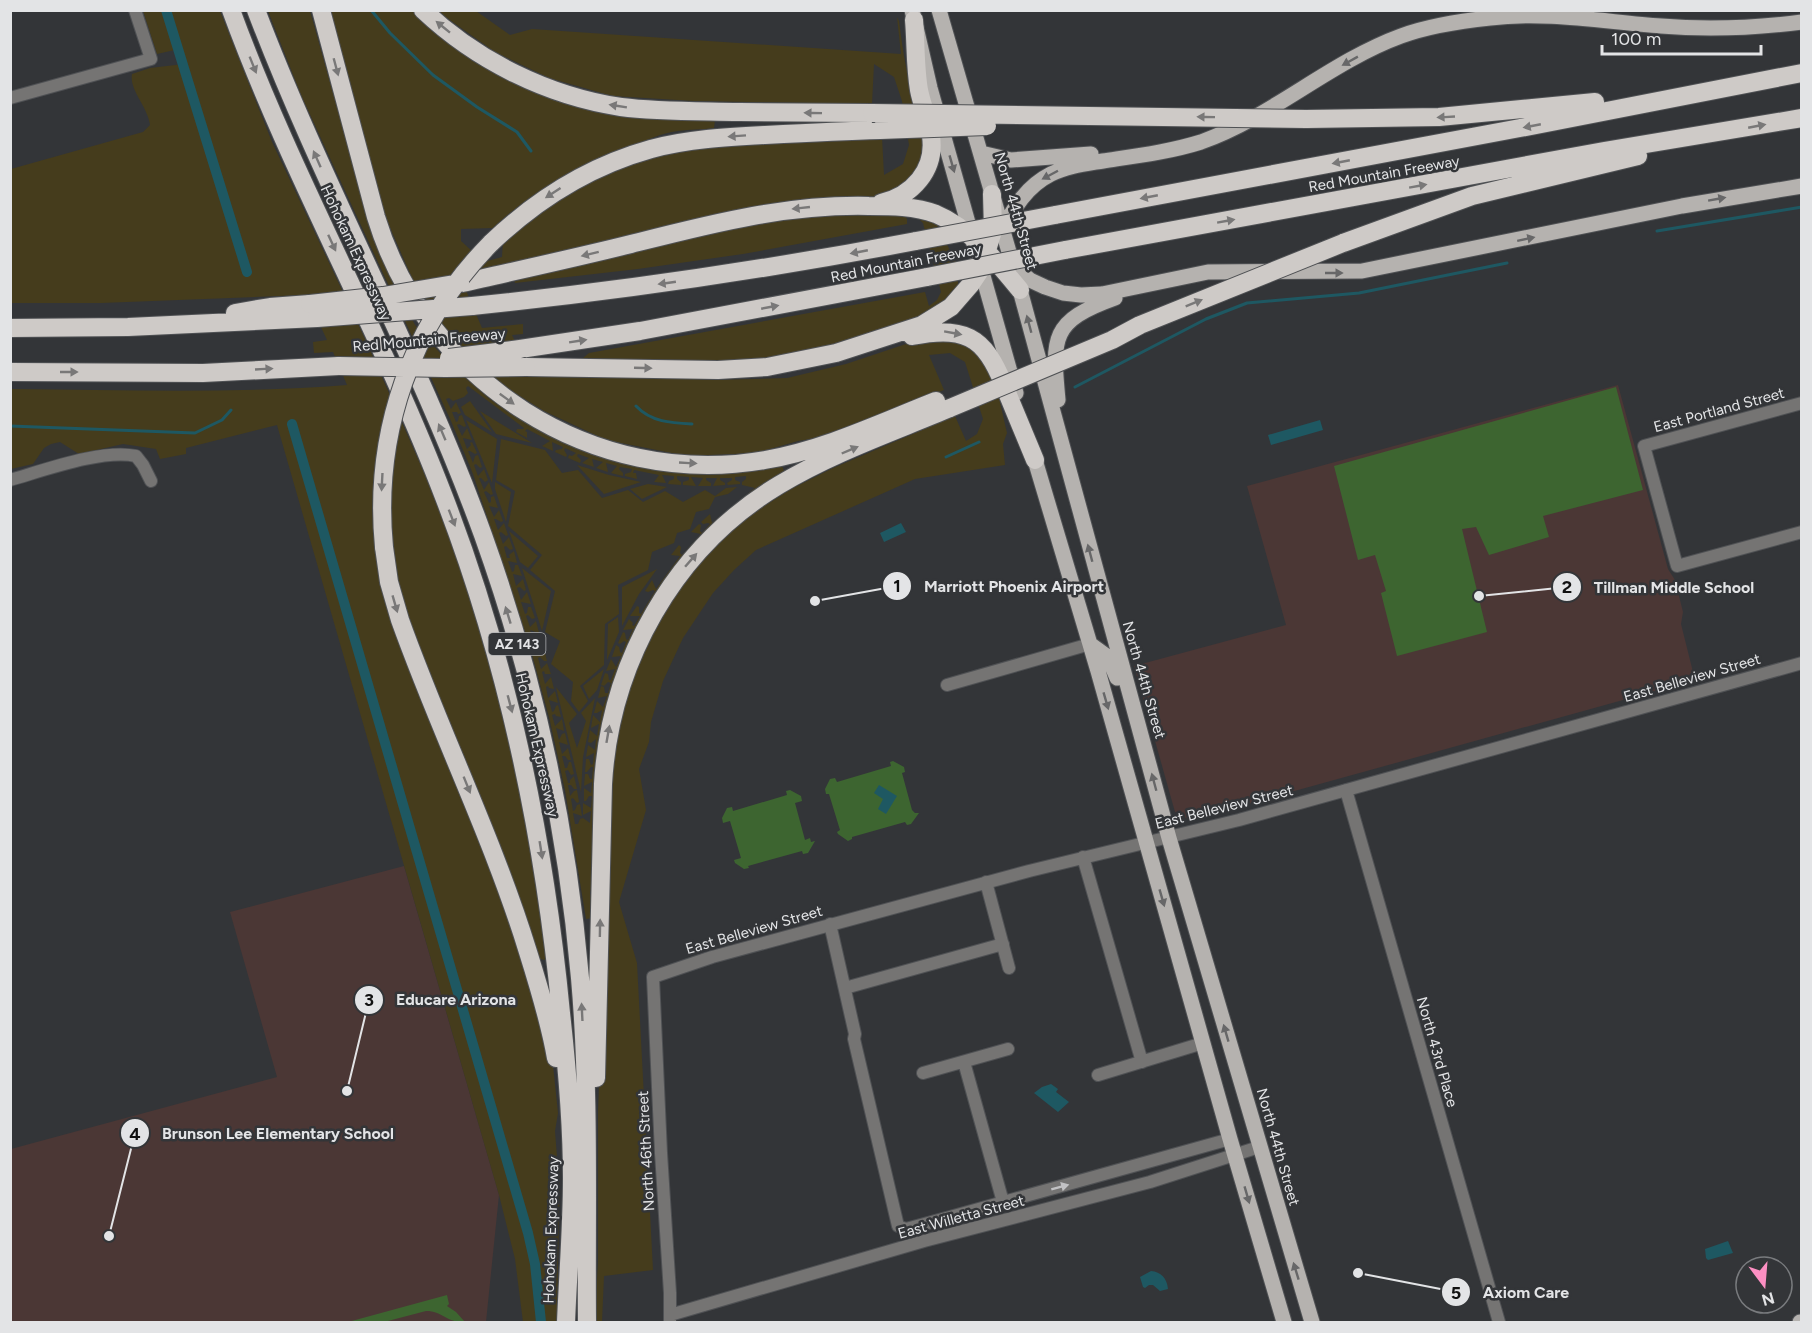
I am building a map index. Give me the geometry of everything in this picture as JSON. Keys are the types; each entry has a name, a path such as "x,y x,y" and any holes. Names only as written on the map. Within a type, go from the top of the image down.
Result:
{"highway":[{"name":"Hohokam Expressway","path":"231,10 286,144 430,462 471,569 518,736 538,830 555,947 571,1137 572,1177 566,1323"},
{"name":"Hohokam Expressway","path":"256,10 309,140 427,395 457,466 493,566 532,699 561,836 572,906 580,982 586,1135 587,1323"},
{"path":"321,10 376,217 400,276 425,317 461,361 490,387 522,410 555,428 612,450 670,462 708,464 755,461 830,443 948,403 1112,340 1140,325 1343,243 1463,199 1550,176 1606,165 1712,135"},
{"path":"423,10 453,36 505,69 540,85 600,103 661,111 1379,119 1473,115 1586,103 1775,78"},
{"path":"859,205 888,201 907,193 920,181 930,161 932,138 919,90 913,15"},
{"name":"Red Mountain Freeway","path":"314,311 472,306 686,280 801,262 1802,73"},
{"path":"569,1254 560,1091 555,1055 542,1001 519,922 499,865 402,627 392,595 384,547 382,511 385,454 406,372 426,329 447,295 491,243 518,218 567,184 600,167 652,149 707,139 1138,117"},
{"name":"Red Mountain Freeway","path":"10,372 203,373 446,358 520,349 640,331 1604,151 1712,135 1802,118"},
{"path":"339,366 743,369 809,360 854,348 922,325 942,314 958,300 986,253 993,222 992,194"},
{"path":"10,328 166,326 270,307 314,311 383,296 462,283 754,214 802,207 898,206 930,212 954,224 986,253 1020,290"},
{"path":"854,348 941,332 961,334 975,341 985,350 997,369 1035,460"},
{"path":"587,1323 595,1251 595,1116 604,768 611,720 629,661 648,623 675,580 710,540 749,505 776,486 816,465 948,403"}],"main road":[{"name":"North 44th Street","path":"939,10 1020,290 1169,838 1312,1323"},
{"path":"986,253 1002,231 1012,210 1036,184 1051,174 1077,165 1168,150 1201,141 1235,127 1368,52 1446,16 1478,10"},
{"path":"1557,10 1591,20"},
{"path":"913,15 930,88 963,206 986,253 990,275 990,301 1284,1323"},
{"path":"1402,36 1470,20 1504,16 1538,16 1702,28 1802,22"},
{"path":"981,153 1011,160 1168,150"},
{"path":"986,253 1012,265 1030,280 1044,287 1072,295 1102,294 1208,272 1342,273 1380,269 1682,206 1802,186"},
{"path":"1062,442 1054,352 1063,327 1072,318 1091,307 1171,278"},
{"path":"1090,644 1102,626 1107,613"},
{"path":"1090,644 1108,657 1144,745"}],"street":[{"path":"10,98 151,59 135,10"},
{"name":"East Portland Street","path":"1802,403 1644,446 1677,566 1802,531"},
{"path":"10,480 62,465 124,454 136,456 151,481"},
{"path":"947,685 1090,644"},
{"name":"East Belleview Street","path":"653,977 693,962 830,924 1083,857 1169,838 1802,663"},
{"name":"North 43rd Place","path":"1346,790 1499,1323"},
{"path":"1083,857 1142,1062"},
{"path":"986,882 1009,968"},
{"path":"830,924 855,1034 854,1039 898,1226 906,1229 1230,1139"},
{"path":"845,988 1003,944"},
{"name":"North 46th Street","path":"653,977 670,1319"},
{"path":"1098,1075 1203,1043"},
{"path":"923,1073 1008,1049"},
{"path":"964,1062 1003,1202"},
{"name":"East Willetta Street","path":"670,1319 924,1242 1150,1182 1259,1148"}],"shaded area":[{"path":"1618,385 1668,569 1675,580 1683,612 1681,624 1695,680 1190,820 1175,812 1134,666 1286,625 1247,486"},
{"path":"404,866 499,1195 486,1322 11,1322 11,1149 277,1077 230,912"}],"green space":[{"path":"1616,387 1643,490 1543,516 1549,537 1489,555 1476,527 1462,529 1487,632 1397,656 1381,593 1386,591 1375,555 1358,560 1334,466"},
{"path":"893,761 904,767 905,772 902,773 912,810 919,813 911,824 907,825 905,822 852,837 848,841 837,832 840,830 829,794 826,794 825,789 830,779 835,778 837,782 891,766 890,762"},
{"path":"790,790 801,796 802,801 795,803 805,840 810,838 811,842 815,841 808,853 803,854 802,851 744,869 734,860 741,858 730,821 723,823 722,818 727,808 732,807 733,811 787,795 786,791"},
{"path":"447,1295 449,1304 447,1306 465,1322 453,1321 437,1313 426,1311 384,1322 348,1322"}],"sand":[{"path":"143,11 220,11 272,142 367,343 422,468 466,579 496,688 524,809 547,960 538,959 375,547 382,590 399,643 487,853 521,951 553,1065 558,1113 555,1131 557,1157 560,1159 557,1322 523,1322 515,1259 499,1195 277,425 186,448 186,454 160,459 156,449 123,444 79,454 60,442 44,448 33,464 11,469 11,389 221,390 347,385 333,352 314,353 313,342 327,340 306,295 101,303 11,303 11,169 143,132 150,125 149,118 133,86 132,74 150,68 184,64 179,49 157,54"},
{"path":"268,11 310,11 372,232 385,266 415,325 449,363 490,399 551,436 636,466 722,473 782,466 785,473 739,504 615,682 595,868 590,893 593,918 586,919 565,790 550,721 530,647 473,474 451,421 301,95","holes":["468,386 524,428 517,429 516,432 527,438 525,431 527,429 550,441 542,446 553,451 552,442 563,447 555,452 566,457 565,448 576,453 569,455 568,458 580,463 578,454 589,458 582,463 594,467 592,459 603,462 596,468 608,472 606,463 617,466 611,473 623,476 620,467 632,469 625,476 637,479 636,473 633,473 634,470 659,475 654,482 666,483 662,475 674,476 668,484 681,485 677,476 689,477 683,485 696,486 691,477 703,478 698,486 711,486 706,478 717,478 713,486 725,485 720,478 732,478 727,483 728,485 740,484 735,477 746,476 742,485 755,488 712,523 710,514 701,522 710,524 702,533 699,524 691,532 701,534 682,555 679,545 671,555 680,556 656,589 652,580 645,591 655,591 641,614 637,606 630,616 640,616 634,626 629,619 623,630 633,629 628,640 623,632 618,643 626,642 622,653 616,645 612,657 621,656 616,667 611,659 606,671 615,669 611,680 605,673 601,685 611,683 608,693 605,693 604,687 601,686 598,698 607,696 603,707 597,701 594,713 602,710 600,722 593,715 591,728 599,724 597,736 590,730 588,742 591,743 596,739 595,750 588,745 586,757 594,753 593,764 591,765 589,759 586,759 585,772 593,767 592,779 585,774 584,786 592,782 591,793 584,788 584,801 592,796 591,808 583,803 583,815 591,811 590,823 583,818 575,824 573,813 582,816 580,804 573,811 571,799 579,802 577,790 570,796 568,785 577,789 574,776 568,783 565,771 568,770 571,775 574,774 571,762 565,768 562,756 571,760 568,748 562,754 559,742 568,745 565,733 559,740 556,728 564,731 562,719 555,726 552,715 561,717 558,705 552,712 549,700 558,703 555,691 548,698 546,687 554,689 551,677 545,684 542,672 551,674 547,663 541,669 538,658 547,661 544,649 537,655 534,644 543,646 540,635 534,641 530,630 539,633 536,621 530,627 526,616 535,618 531,607 528,607 525,614 521,602 531,604 527,592 521,600 517,588 526,590 523,579 516,586 513,574 522,576 518,565 515,565 512,572 508,561 517,563 514,551 509,555 510,558 507,558 504,547 513,549 509,537 503,544 499,533 508,535 504,523 498,530 494,519 503,521 499,510 494,517 489,506 498,508 494,496 491,497 489,503 484,492 493,494 489,482 484,490 479,478 485,482 488,480 484,469 478,476 474,465 482,467 478,455 475,456 473,463 468,451 477,453 472,442 467,449 463,438 472,440 467,428 462,436 457,425 466,426 462,415 456,422 452,412 461,413 456,402 451,409 446,399 453,401 464,397 468,393 466,388"]},
{"path":"328,11 417,11 471,60 555,99 715,120 714,128 682,130 659,135 575,171 523,202 493,228 461,229 461,241 484,262 502,257 503,240 588,180 644,158 703,143 882,137 884,175 903,164 909,145 902,101 894,77 874,64 872,104 694,101 612,96 549,78 495,52 437,11 476,11 510,35 532,29 901,54 897,17 906,67 921,121 924,149 917,175 904,187 877,198 606,243 459,274 482,328 523,324 523,334 512,335 530,374 714,380 787,378 846,364 909,343 940,336 966,342 985,363 999,398 1007,433 1003,444 1005,465 915,479 756,550 713,593 683,638 663,681 651,722 649,742 639,769 646,810 619,902 637,963 653,1270 604,1276 602,1322 595,1322 598,1261 598,1111 611,766 623,702 641,650 666,608 699,561 741,521 791,489 833,468 955,416 966,441 977,434 983,419 965,362 950,353 929,355 944,390 816,438 756,453 687,456 606,440 544,411 494,380 450,337 412,278 382,209"},
{"path":"903,214 907,219 907,224 743,254 515,283 514,279 792,215"},
{"path":"918,218 924,218 937,225 958,266 958,290 939,306 910,322 828,348 758,360 663,363 593,362 583,358 589,353 925,292 929,306 937,300 941,292 923,223"},
{"path":"470,401 492,432 465,415 461,407"},
{"path":"480,411 532,443 496,434"},
{"path":"466,420 497,439 492,483"},
{"path":"501,439 545,450 562,473 578,470 602,498 628,490 643,502 665,491 683,502 705,490 715,496 726,488 737,487 728,494 715,497 709,509 696,512 690,529 677,533 674,543 652,552 648,570 618,585 619,614 605,624 604,665 580,686 588,701 579,712 571,701 573,682 551,664 560,641 545,632 555,591 530,570 542,555 508,526 515,491 496,480"},
{"path":"577,465 609,475 641,482 604,494"},
{"path":"495,482 511,492 506,522 495,489"},
{"path":"648,484 667,487 642,499 630,489"},
{"path":"509,531 538,556 528,568 520,562"},
{"path":"522,568 551,591 542,631"},
{"path":"657,569 639,594 622,626 622,587"},
{"path":"618,617 619,632 607,660 608,624"},
{"path":"604,669 597,690 589,699 583,686"},
{"path":"556,687 577,714 569,723 577,748 586,721 581,713 595,698 583,757 581,792"}],"water":[{"path":"1320,420 1323,430 1271,445 1268,435"},
{"path":"901,523 906,532 884,542 880,533"},
{"path":"879,785 897,796 886,814 878,809 883,799 874,793"},
{"path":"1051,1084 1058,1089 1056,1092 1069,1102 1058,1112 1034,1093"},
{"path":"1728,1241 1733,1253 1708,1260 1706,1258 1705,1249"},
{"path":"1151,1271 1163,1276 1168,1289 1160,1291 1153,1285 1143,1287 1140,1277"}],"waterway":[{"path":"166,10 247,272"},
{"path":"371,10 390,33 433,75 517,132 531,151"},
{"path":"1657,231 1802,207"},
{"path":"1075,387 1206,319 1247,303 1359,293 1507,263"},
{"path":"636,406 655,418 692,424"},
{"path":"10,426 195,433 222,420 231,410"},
{"path":"292,424 528,1233 535,1264 541,1322"},
{"path":"946,457 979,442"}],"place":[{"name":"Tillman Middle School","path":"1479,596"},
{"name":"Marriott Phoenix Airport","path":"815,601"},
{"name":"Educare Arizona","path":"347,1091"},
{"name":"Brunson Lee Elementary School","path":"109,1236"},
{"name":"Axiom Care","path":"1358,1273"}]}
